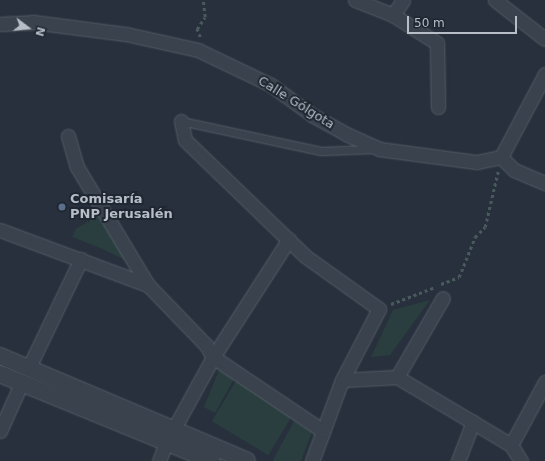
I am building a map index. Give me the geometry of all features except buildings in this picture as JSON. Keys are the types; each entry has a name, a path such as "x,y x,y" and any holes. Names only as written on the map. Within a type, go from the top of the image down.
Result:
{"street":[{"path":"355,0 392,15 437,43 438,108"},
{"path":"392,15 403,0"},
{"path":"495,0 545,39"},
{"name":"Calle Gólgota","path":"0,24 33,22 126,34 198,50 271,85 312,115 346,134 379,149 477,162 502,157"},
{"path":"545,74 502,157 514,170 545,183"},
{"path":"181,122 185,140 305,256 379,309 342,380 312,461"},
{"path":"68,136 77,167 148,285 206,345 213,357 323,431"},
{"path":"0,230 148,285"},
{"path":"159,461 166,443 213,357 289,239"},
{"path":"28,369 81,259"},
{"path":"397,377 443,298"},
{"path":"0,356 247,461"},
{"path":"0,374 21,384 212,461"},
{"path":"342,380 397,377 511,445 522,461"},
{"path":"511,445 545,382"},
{"path":"0,431 21,384"},
{"path":"458,461 473,422"}],"lane":[{"path":"181,122 321,151 379,149"}],"path":[{"path":"198,50 201,39 197,29 205,17 203,0"},
{"path":"379,309 459,277 475,237 485,227 502,157"}],"green space":[{"path":"93,211 102,219 130,262 72,237 76,229 86,223"},
{"path":"430,300 390,355 371,357 393,310"},
{"path":"219,370 235,377 215,413 204,407"},
{"path":"236,381 293,415 268,455 212,421"},
{"path":"294,421 312,432 301,461 274,461 273,460"}],"place":[{"name":"Comisaría PNP Jerusalén","path":"62,207"}]}
